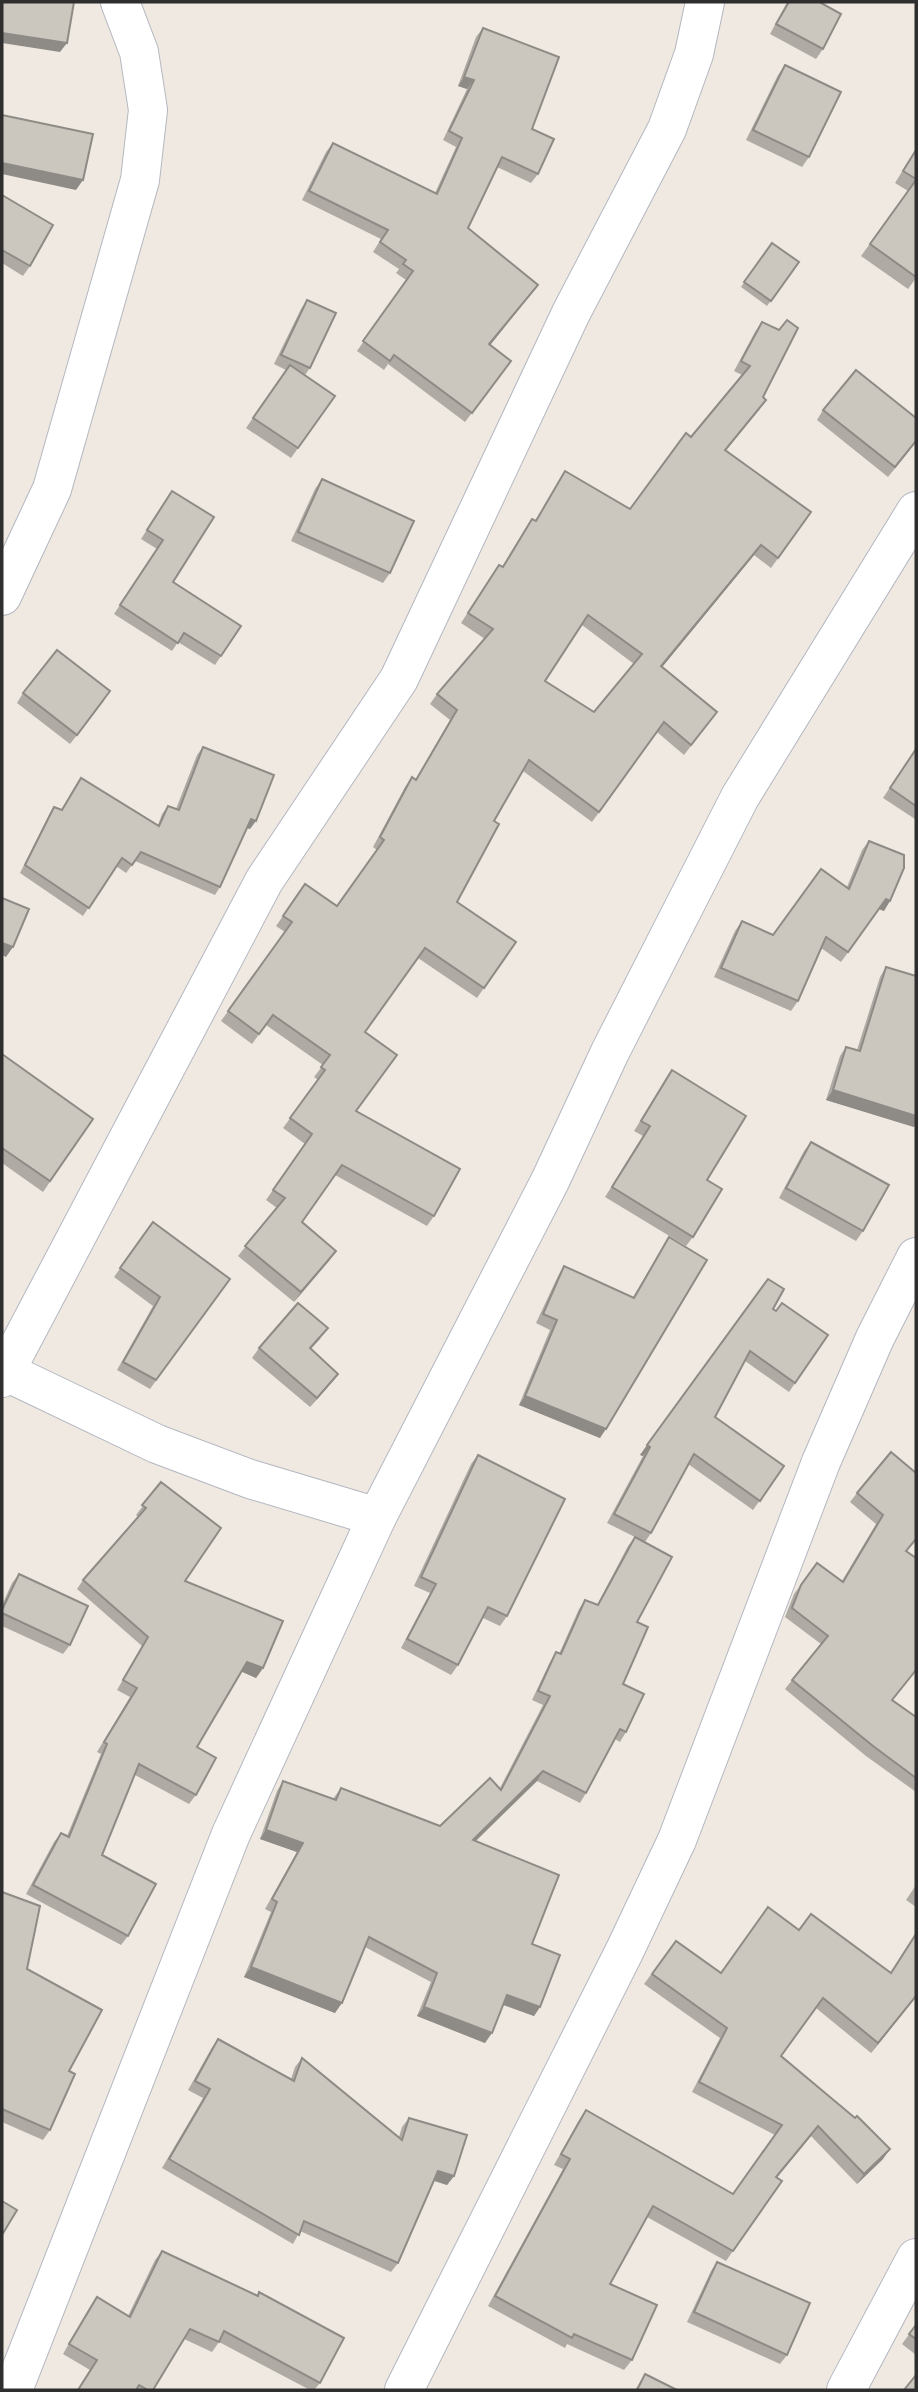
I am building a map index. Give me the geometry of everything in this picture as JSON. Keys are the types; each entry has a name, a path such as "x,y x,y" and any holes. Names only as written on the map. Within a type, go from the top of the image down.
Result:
{"street":[{"path":"2,596 51,489 140,180 148,110 139,52 120,2"},
{"path":"377,1517 250,1479 157,1444 3,1373 264,881 399,679 571,313 667,129 694,54 705,2"},
{"path":"13,2390 231,1834 377,1517 550,1181 610,1052 740,797 916,511"},
{"path":"404,2390 625,1951 677,1840 821,1462 875,1338 916,1257"},
{"path":"846,2390 916,2258"}],"building":[{"path":"2,2 74,2 67,43 2,33"},
{"path":"789,2 821,2 841,14 823,49 776,24"},
{"path":"483,28 559,57 532,129 554,139 538,174 502,157 468,228 538,285 489,344 511,361 472,413 394,355 390,361 363,341 413,271 403,264 406,260 380,242 388,230 309,191 333,143 437,194 462,138 449,131 474,80 464,77"},
{"path":"785,65 841,92 809,157 753,130"},
{"path":"2,115 93,134 83,180 2,163"},
{"path":"916,150 916,179 903,171"},
{"path":"916,180 916,277 870,244"},
{"path":"2,195 53,225 30,266 2,250"},
{"path":"772,243 799,262 771,301 744,282"},
{"path":"307,300 336,313 310,368 281,355"},
{"path":"787,320 798,328 763,397 766,400 725,450 811,512 778,558 761,545 661,666 717,712 691,745 664,722 599,812 529,760 494,821 499,824 457,902 516,942 484,988 425,948 365,1032 397,1055 356,1111 460,1169 434,1216 342,1165 302,1222 336,1251 301,1292 245,1246 285,1198 273,1190 312,1134 290,1118 325,1070 321,1067 330,1055 273,1015 259,1034 228,1011 292,922 283,916 305,884 337,906 384,840 380,837 412,777 416,780 457,710 437,694 493,629 468,613 499,565 503,567 532,519 536,521 565,471 630,509 686,433 691,437 750,366 741,361 762,322 779,330","holes":["588,615 642,654 594,712 545,681"]},
{"path":"290,365 335,396 298,448 253,418"},
{"path":"856,370 916,418 916,441 895,467 823,410"},
{"path":"322,479 414,521 390,573 298,532"},
{"path":"172,491 214,517 173,582 241,626 221,656 184,633 178,643 120,605 163,540 147,530"},
{"path":"57,650 110,691 77,735 23,693"},
{"path":"203,747 274,775 256,821 251,819 220,887 141,852 132,865 122,858 89,908 25,865 54,807 62,810 81,778 159,826 168,806 179,810"},
{"path":"916,749 916,806 890,788"},
{"path":"869,841 904,855 904,868 890,901 886,899 848,952 826,937 798,1001 721,968 742,921 773,935 821,869 849,889"},
{"path":"2,898 29,909 13,947 2,943"},
{"path":"886,967 916,976 916,1116 833,1090 846,1047 860,1051"},
{"path":"2,1054 93,1119 50,1181 2,1148"},
{"path":"672,1070 746,1116 707,1180 722,1189 693,1237 612,1187 650,1126 641,1121"},
{"path":"811,1142 889,1185 863,1231 786,1188"},
{"path":"153,1222 230,1279 156,1380 123,1362 160,1297 120,1268"},
{"path":"669,1237 707,1260 606,1429 525,1396 557,1320 543,1314 564,1266 634,1298"},
{"path":"768,1279 784,1289 773,1309 776,1311 782,1303 828,1335 795,1383 750,1351 715,1417 784,1466 760,1501 694,1454 651,1533 614,1514 650,1447 647,1445"},
{"path":"298,1303 328,1328 310,1348 338,1374 317,1398 259,1348"},
{"path":"891,1452 916,1473 916,1539 906,1551 916,1558 916,1670 892,1700 916,1717 916,1778 792,1680 828,1636 792,1608 801,1585 817,1563 843,1582 883,1515 857,1493"},
{"path":"478,1455 565,1499 507,1616 488,1607 458,1665 407,1639 436,1584 421,1577"},
{"path":"161,1482 221,1528 185,1581 283,1621 263,1668 247,1662 197,1747 216,1758 196,1795 139,1764 102,1855 156,1884 128,1936 33,1885 61,1833 69,1837 107,1744 104,1742 137,1688 123,1680 148,1637 83,1580 146,1508 142,1505"},
{"path":"635,1537 672,1557 637,1622 648,1627 623,1684 644,1694 626,1732 620,1729 586,1793 543,1771 473,1840 559,1875 532,1944 560,1955 540,2007 507,1995 492,2033 424,2007 437,1973 369,1937 342,2003 251,1967 277,1902 272,1899 303,1843 266,1830 283,1781 336,1800 341,1788 440,1826 490,1778 501,1790 550,1696 538,1691 556,1652 561,1654 585,1600 598,1605"},
{"path":"19,1574 88,1606 70,1645 2,1613"},
{"path":"2,1892 40,1906 27,1969 102,2010 69,2071 75,2074 50,2130 2,2109"},
{"path":"768,1907 799,1930 811,1914 891,1973 916,1934 916,1996 878,2043 823,1998 781,2056 855,2118 857,2116 890,2149 864,2174 818,2126 776,2177 782,2181 733,2251 653,2206 610,2284 657,2305 632,2360 574,2334 572,2338 495,2296 570,2159 561,2154 586,2110 733,2194 782,2125 699,2082 727,2028 652,1974 676,1941 721,1973"},
{"path":"218,2039 294,2081 302,2058 402,2140 409,2118 467,2135 454,2176 438,2171 398,2263 304,2221 299,2235 169,2159 210,2089 195,2081"},
{"path":"2,2201 17,2210 2,2235"},
{"path":"162,2251 258,2296 259,2292 344,2338 320,2383 224,2331 219,2342 190,2329 153,2390 139,2385 136,2390 78,2390 97,2360 69,2344 97,2297 130,2317"},
{"path":"717,2262 810,2303 787,2355 694,2312"},
{"path":"916,2325 916,2339 909,2334"},
{"path":"645,2374 677,2390 637,2390"},
{"path":"916,2375 916,2390 904,2390"}]}
